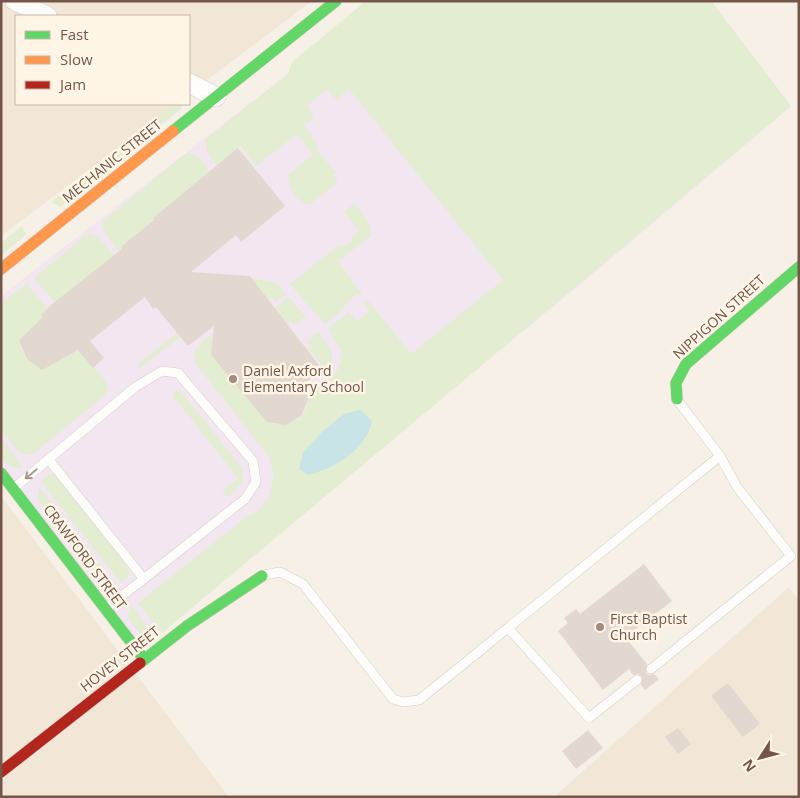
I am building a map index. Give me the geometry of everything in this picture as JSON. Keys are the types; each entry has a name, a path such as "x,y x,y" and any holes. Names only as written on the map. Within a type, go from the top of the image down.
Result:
{"street":[{"path":"15,1 45,15"},
{"name":"MECHANIC STREET","path":"1,269 336,1"},
{"path":"190,84 216,97"},
{"name":"NIPPIGON STREET","path":"677,399 676,383 686,364 799,267"},
{"name":"CRAWFORD STREET","path":"1,473 144,659"},
{"name":"HOVEY STREET","path":"1,772 201,616 262,576"}],"lane":[{"path":"14,489 134,388 162,371 178,373 253,461 256,482 245,499 106,609"},
{"path":"651,669 791,556 738,487 720,456 677,399"},
{"path":"262,576 272,572 280,572 303,584 393,699 403,702 419,700 509,629 720,456"},
{"path":"49,460 144,579"},
{"path":"509,629 589,718 637,680"}],"shaded area":[{"path":"1,1 312,1 190,93 190,15 15,15 15,105 175,105 1,236"},
{"name":"Daniel Axford Elementary School","path":"382,1 711,1 791,106 600,268 137,649 1,462 1,296"},
{"path":"1,496 229,797 1,797"},
{"path":"789,587 799,600 799,797 554,797"}],"green space":[{"path":"366,1 711,1 791,106 162,633 138,603 249,515 257,512 269,497 274,478 270,458 196,364 194,353 200,344 213,333 211,355 267,422 274,424 289,423 301,416 305,411 307,396 332,377 340,364 340,348 330,334 329,328 349,312 357,321 370,311 364,302 367,299 411,354 503,280 349,89 336,100 327,89 307,106 314,118 304,125 319,146 316,149 336,173 333,175 338,182 310,204 301,201 294,194 289,184 289,174 313,155 297,134 256,166 240,146 217,166 208,154 205,140 288,74 292,62"},
{"path":"173,105 181,105 181,109 61,207 51,202"},
{"path":"188,152 201,159 210,172 153,218 157,224 119,251 104,232 102,222"},
{"path":"354,203 369,223 371,236 338,261 362,294 359,296 357,294 344,305 345,308 325,324 290,284 339,245 341,247 351,242 352,237 359,230 344,212"},
{"path":"22,226 26,235 1,255 1,243"},
{"path":"88,233 99,238 114,256 55,303 34,278"},
{"path":"252,278 276,283 286,294 276,302 272,297 268,300"},
{"path":"27,283 47,309 41,315 43,317 19,340 27,359 42,369 79,350 108,386 105,395 33,454 21,454 1,430 1,303"},
{"path":"288,297 306,317 295,325 291,321 287,324 275,309"},
{"path":"202,313 206,317 139,369 139,363"},
{"path":"318,332 328,345 332,355 331,365 327,370 309,350 311,346 306,342"},
{"path":"179,389 242,468 243,482 229,496 223,495 224,489 238,478 174,397 173,394"},
{"path":"1,438 23,467 10,466 1,457"},
{"path":"50,474 56,475 127,566 130,574 121,583 41,481"},
{"path":"39,487 115,584 101,582 38,500"},
{"path":"131,605 147,625 142,637 128,618"}],"water":[{"path":"360,410 372,421 369,431 356,449 339,462 318,472 308,475 299,469 303,453 322,432 344,414"}],"building":[{"path":"238,148 285,206 241,242 236,235 191,272 250,276 322,369 305,383 308,400 301,416 286,425 267,422 211,355 214,326 188,346 156,307 153,309 145,297 90,341 104,358 93,368 78,350 42,370 27,359 19,340 43,317 41,315 51,305 122,249 121,247 154,220 153,218"},
{"name":"First Baptist Church","path":"644,564 672,601 625,637 647,664 646,673 649,675 654,674 659,679 645,690 641,685 642,677 639,674 633,675 629,669 603,690 558,631 568,623 564,618 576,609 580,614"},
{"path":"728,683 760,724 743,737 711,696"},
{"path":"678,728 691,744 678,754 665,737"},
{"path":"588,730 603,748 576,769 562,751"}],"traffic: fast":[{"path":"173,131 336,1"},
{"path":"677,399 676,383 686,364 799,267"},
{"path":"1,473 144,659"},
{"path":"140,663 187,626 262,576"}],"traffic: slow":[{"path":"1,269 173,131"}],"traffic: jam":[{"path":"1,772 140,663"}],"place":[{"name":"Daniel Axford Elementary School","path":"233,379"},
{"name":"First Baptist Church","path":"600,627"}]}
